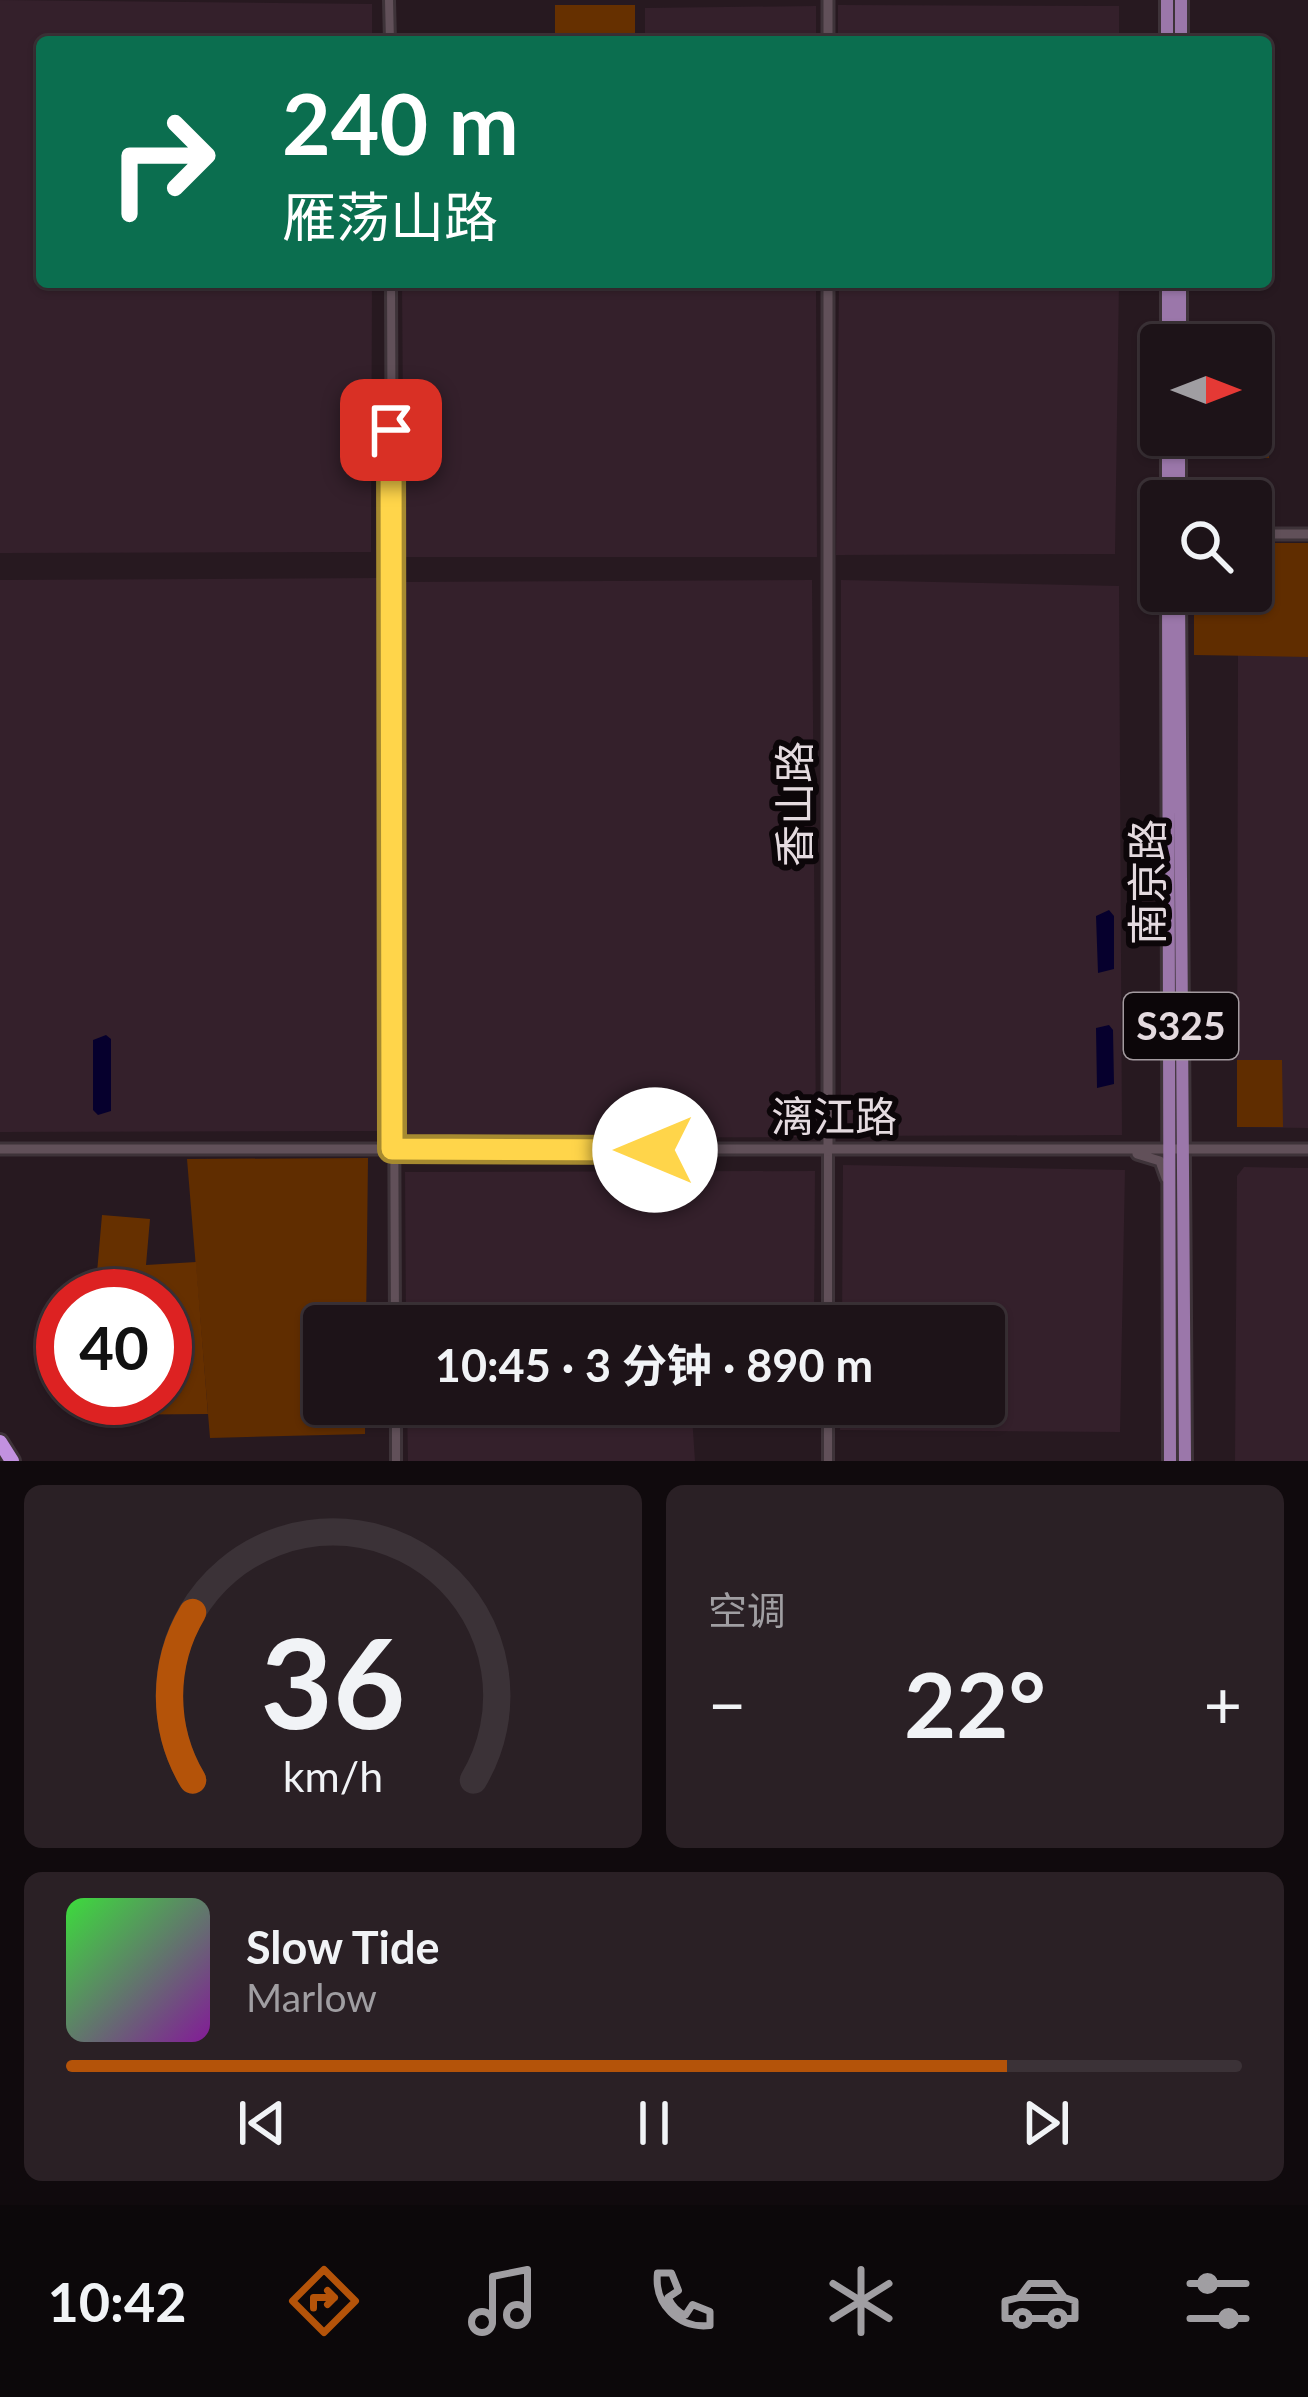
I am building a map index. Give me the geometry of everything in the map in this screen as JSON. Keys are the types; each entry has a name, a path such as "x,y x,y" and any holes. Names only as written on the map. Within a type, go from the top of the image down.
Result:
{"highway":[{"path":"0,1442 11,1461"}],"main road":[{"path":"1167,0 1168,36"},
{"path":"1181,0 1181,36"},
{"path":"1168,288 1168,324"},
{"path":"1180,288 1180,324"},
{"name":"南京路","path":"1168,612 1175,1148 1185,1461"},
{"name":"南京路","path":"1170,1461 1169,1192 1175,1148 1179,612"}],"street":[{"path":"389,0 390,36"},
{"path":"828,0 828,36"},
{"path":"391,288 394,1305"},
{"name":"香山路","path":"828,288 828,1305"},
{"path":"1272,534 1308,534"},
{"name":"漓江路","path":"0,1149 1308,1149"},
{"path":"1096,1149 1154,1156 1163,1166 1169,1192"},
{"path":"396,1425 396,1461"},
{"path":"828,1425 828,1461"}],"shaded area":[{"path":"0,0 372,4 372,36 36,36 36,288 372,288 371,552 0,553"},
{"path":"555,5 635,5 635,36 555,36"},
{"path":"838,5 1119,6 1119,36 838,36"},
{"path":"816,6 816,36 645,36 645,8"},
{"path":"402,288 816,288 817,557 404,557"},
{"path":"839,288 1119,288 1115,554 836,555"},
{"path":"1272,543 1308,543 1308,657 1194,655 1194,612 1272,612"},
{"path":"380,578 383,1125 377,1131 0,1132 0,580"},
{"path":"812,580 816,1137 402,1138 401,582"},
{"path":"841,580 1119,586 1122,1135 841,1136"},
{"path":"1238,655 1308,656 1308,1128 1237,1127"},
{"path":"1109,910 1114,916 1114,969 1098,973 1096,916"},
{"path":"1109,1025 1114,1084 1097,1088 1096,1028"},
{"path":"106,1035 111,1039 111,1111 98,1115 93,1110 93,1040"},
{"path":"1237,1060 1282,1060 1283,1127 1237,1127"},
{"path":"368,1158 366,1305 303,1305 303,1425 365,1425 365,1434 210,1438 187,1159"},
{"path":"843,1165 1125,1170 1120,1432 840,1430 840,1425 1005,1425 1005,1305 842,1305"},
{"path":"1244,1167 1308,1168 1308,1461 1235,1461 1237,1176"},
{"path":"815,1171 814,1305 406,1305 405,1172"},
{"path":"102,1215 150,1219 146,1265 196,1262 208,1414 192,1414 192,1269 97,1269"},
{"path":"407,1425 693,1425 695,1461 408,1461"}],"route":[{"path":"391,430 392,1149 655,1150"}]}
